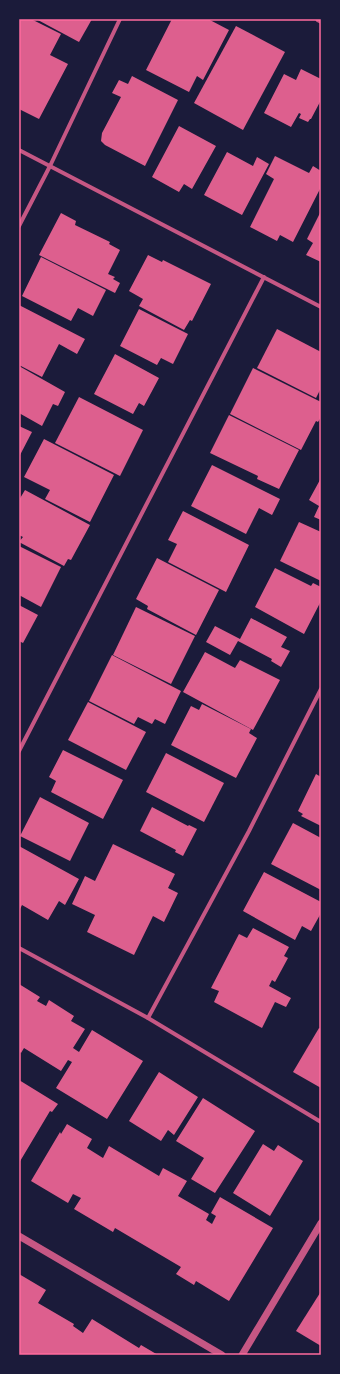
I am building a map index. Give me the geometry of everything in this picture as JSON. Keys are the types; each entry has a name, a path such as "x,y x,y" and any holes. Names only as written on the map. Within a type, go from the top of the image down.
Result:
{"street":[{"path":"19,226 50,166 120,19"},
{"path":"19,150 321,307"},
{"path":"19,751 264,277"},
{"path":"148,1018 249,831 321,689"},
{"path":"19,948 148,1018 321,1122"},
{"path":"242,1355 321,1223"},
{"path":"19,1236 222,1355"}],"building":[{"path":"20,19 31,19 61,34 50,55 68,64 39,119 19,109"},
{"path":"36,19 92,19 79,42"},
{"path":"172,19 208,19 229,30 203,80 197,76 189,92 146,70"},
{"path":"236,26 285,52 243,130 194,103"},
{"path":"301,69 321,79 321,100 308,122 299,118 301,114 299,113 291,127 264,113 284,74 296,80"},
{"path":"132,76 178,100 145,166 105,145 101,141 102,133 121,97 112,93 119,80 128,84"},
{"path":"179,126 216,146 192,189 184,184 179,192 152,177"},
{"path":"227,152 253,166 257,157 269,164 242,215 204,195"},
{"path":"275,156 309,173 313,166 321,171 321,187 293,242 280,235 277,241 250,227 274,179 266,174"},
{"path":"321,211 321,262 306,255 313,243 307,239"},
{"path":"61,213 76,221 75,225 110,242 109,244 120,250 108,274 115,277 113,279 120,283 115,293 39,255"},
{"path":"148,255 162,262 163,260 211,284 192,321 190,320 184,330 139,306 143,299 129,291"},
{"path":"41,257 106,290 93,316 78,308 71,321 22,296"},
{"path":"19,305 85,339 77,354 59,344 42,377 19,365"},
{"path":"139,309 188,334 173,364 161,358 157,365 120,346"},
{"path":"277,329 321,352 321,388 316,398 257,368"},
{"path":"115,354 159,378 144,406 139,403 133,414 94,394"},
{"path":"19,366 65,392 58,406 53,404 42,426 19,413"},
{"path":"253,368 321,402 321,417 318,422 316,421 301,450 230,414"},
{"path":"79,397 143,430 120,476 55,443"},
{"path":"229,415 299,450 279,489 257,479 258,476 210,453"},
{"path":"19,426 32,432 19,457"},
{"path":"44,439 114,475 90,522 45,499 50,490 24,477"},
{"path":"212,465 280,499 272,515 259,508 246,534 191,506"},
{"path":"321,478 321,520 314,517 319,506 309,500"},
{"path":"25,490 90,525 71,560 68,559 64,566 19,542 23,537 19,535 19,500"},
{"path":"183,511 249,545 226,592 168,562 177,544 168,540"},
{"path":"299,522 321,532 321,581 280,561"},
{"path":"19,546 61,567 41,607 19,595"},
{"path":"157,558 219,590 196,635 147,609 148,606 136,599"},
{"path":"275,568 311,586 313,583 321,587 321,601 304,634 255,607"},
{"path":"19,605 38,615 23,643 19,641"},
{"path":"136,607 195,636 171,684 113,655"},
{"path":"251,618 287,637 281,647 290,651 281,667 271,661 272,659 238,641 230,655 206,642 215,626 240,639"},
{"path":"205,652 235,668 240,660 280,680 253,730 183,692"},
{"path":"112,655 181,691 165,724 155,719 152,724 138,717 134,724 89,701"},
{"path":"88,702 146,732 126,770 68,740"},
{"path":"202,704 251,729 249,733 257,738 236,778 171,745 191,706 199,710"},
{"path":"63,750 123,780 103,819 51,792 56,781 49,777"},
{"path":"166,753 224,783 204,822 146,792"},
{"path":"316,774 321,777 321,826 301,816 303,814 298,811"},
{"path":"40,797 89,823 70,861 20,836"},
{"path":"152,807 188,826 189,825 197,829 183,856 175,852 176,850 140,831"},
{"path":"293,823 321,838 321,890 271,864"},
{"path":"113,844 175,874 168,888 178,893 164,922 153,916 134,955 87,932 95,915 72,904 85,876 95,881"},
{"path":"19,846 79,879 65,905 59,901 48,920 22,905 19,911"},
{"path":"264,872 321,902 321,913 311,931 302,926 295,940 243,911"},
{"path":"253,928 289,947 284,956 288,958 275,982 272,980 269,986 291,998 286,1007 275,1002 262,1028 214,1002 219,991 211,988 239,934 247,938"},
{"path":"19,984 40,997 37,1001 46,1006 49,1000 74,1016 71,1021 85,1029 73,1048 79,1052 92,1030 143,1061 107,1119 56,1088 72,1062 68,1060 61,1071 24,1048 21,1053 19,1051"},
{"path":"319,1028 321,1029 321,1088 293,1072"},
{"path":"159,1072 198,1097 174,1135 168,1130 161,1141 129,1121"},
{"path":"19,1080 58,1104 52,1112 50,1111 19,1163"},
{"path":"203,1098 255,1131 215,1193 191,1179 204,1158 176,1141"},
{"path":"67,1124 92,1139 87,1148 103,1158 109,1146 159,1176 163,1168 187,1181 178,1196 209,1214 206,1220 212,1224 216,1216 211,1213 220,1197 273,1228 229,1301 196,1281 194,1285 176,1274 181,1267 115,1228 113,1232 74,1209 81,1198 73,1194 68,1203 31,1181 60,1132 61,1134"},
{"path":"263,1144 274,1151 278,1145 303,1161 270,1216 233,1193"},
{"path":"19,1274 46,1290 38,1303 74,1324 73,1326 83,1333 92,1319 139,1348 141,1345 158,1355 19,1355"},
{"path":"320,1293 321,1294 321,1346 296,1331"}]}
